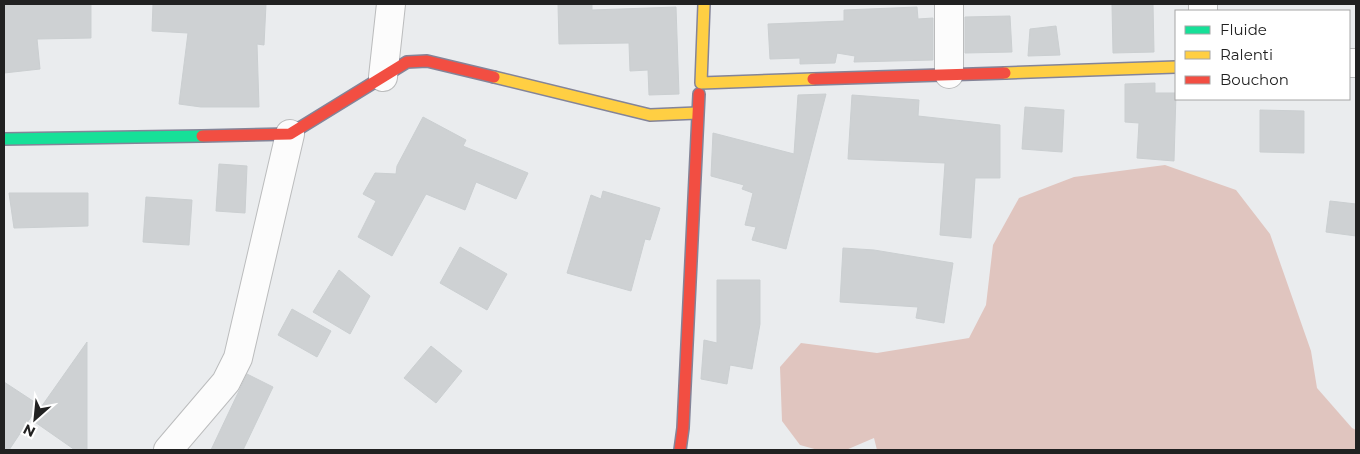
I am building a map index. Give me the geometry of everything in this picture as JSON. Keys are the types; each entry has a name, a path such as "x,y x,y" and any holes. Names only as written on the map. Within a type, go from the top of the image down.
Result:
{"street":[{"path":"383,77 391,4"},
{"path":"680,450 683,428 697,113 701,83 704,4"},
{"path":"949,4 949,74"},
{"path":"4,139 290,134 406,62 427,61 650,115 697,113"},
{"path":"701,83 1175,67"},
{"path":"168,450 226,382 238,358 290,134"}],"shaded area":[{"path":"1165,165 1236,190 1270,234 1311,351 1317,388 1352,428 1356,430 1356,450 877,450 874,438 846,450 818,450 800,445 782,421 780,367 801,343 877,353 969,338 986,305 993,245 1019,198 1074,177"}],"building":[{"path":"4,4 91,4 91,38 37,39 40,69 4,73"},
{"path":"153,4 266,4 264,45 257,44 259,107 201,107 179,104 188,33 152,31"},
{"path":"558,4 592,4 592,10 676,7 679,94 649,95 648,70 630,71 629,43 559,44"},
{"path":"1153,4 1154,52 1113,53 1112,5"},
{"path":"917,7 918,19 933,18 933,60 854,62 855,56 837,53 835,63 800,64 800,58 770,59 768,24 844,21 844,10"},
{"path":"1010,16 1012,52 965,53 965,17"},
{"path":"1056,26 1060,55 1028,56 1030,29"},
{"path":"1155,83 1155,93 1175,93 1174,161 1137,158 1139,123 1125,122 1125,84"},
{"path":"826,94 786,249 752,240 756,227 745,225 753,193 742,189 744,185 711,176 713,133 794,154 798,95"},
{"path":"852,95 919,100 918,116 1000,125 1000,178 975,178 971,238 940,235 945,163 848,159"},
{"path":"1025,107 1064,110 1062,152 1022,149"},
{"path":"1260,110 1304,111 1304,153 1260,152"},
{"path":"423,117 466,140 463,146 528,173 516,199 476,182 465,210 426,194 392,256 358,237 376,201 363,194 375,173 396,174 397,166"},
{"path":"219,164 247,166 245,213 216,211"},
{"path":"603,191 660,208 650,240 645,239 631,291 567,273 591,195 601,199"},
{"path":"9,193 88,193 88,226 14,228"},
{"path":"146,197 192,200 189,245 143,242"},
{"path":"1330,201 1356,204 1356,236 1326,232"},
{"path":"460,247 507,274 487,310 440,283"},
{"path":"843,248 874,250 953,263 944,323 916,318 918,307 840,302"},
{"path":"339,270 370,296 350,334 313,312"},
{"path":"717,280 760,280 760,324 752,369 730,365 727,384 701,379 704,340 717,343"},
{"path":"292,309 331,331 317,357 278,335"},
{"path":"87,342 87,450 75,450 32,420"},
{"path":"431,346 462,371 436,403 404,378"},
{"path":"247,374 273,387 243,450 211,450"},
{"path":"4,382 39,405 9,450 4,450"}],"traffic: fast":[{"path":"4,139 202,136"}],"traffic: slow":[{"path":"704,4 701,83 813,79"},
{"path":"1005,73 1175,67"},
{"path":"494,77 650,115 697,113"}],"traffic: jam":[{"path":"202,136 290,134 407,62 427,61 494,77"},
{"path":"813,79 1005,73"},
{"path":"680,450 683,428 699,94"}]}
